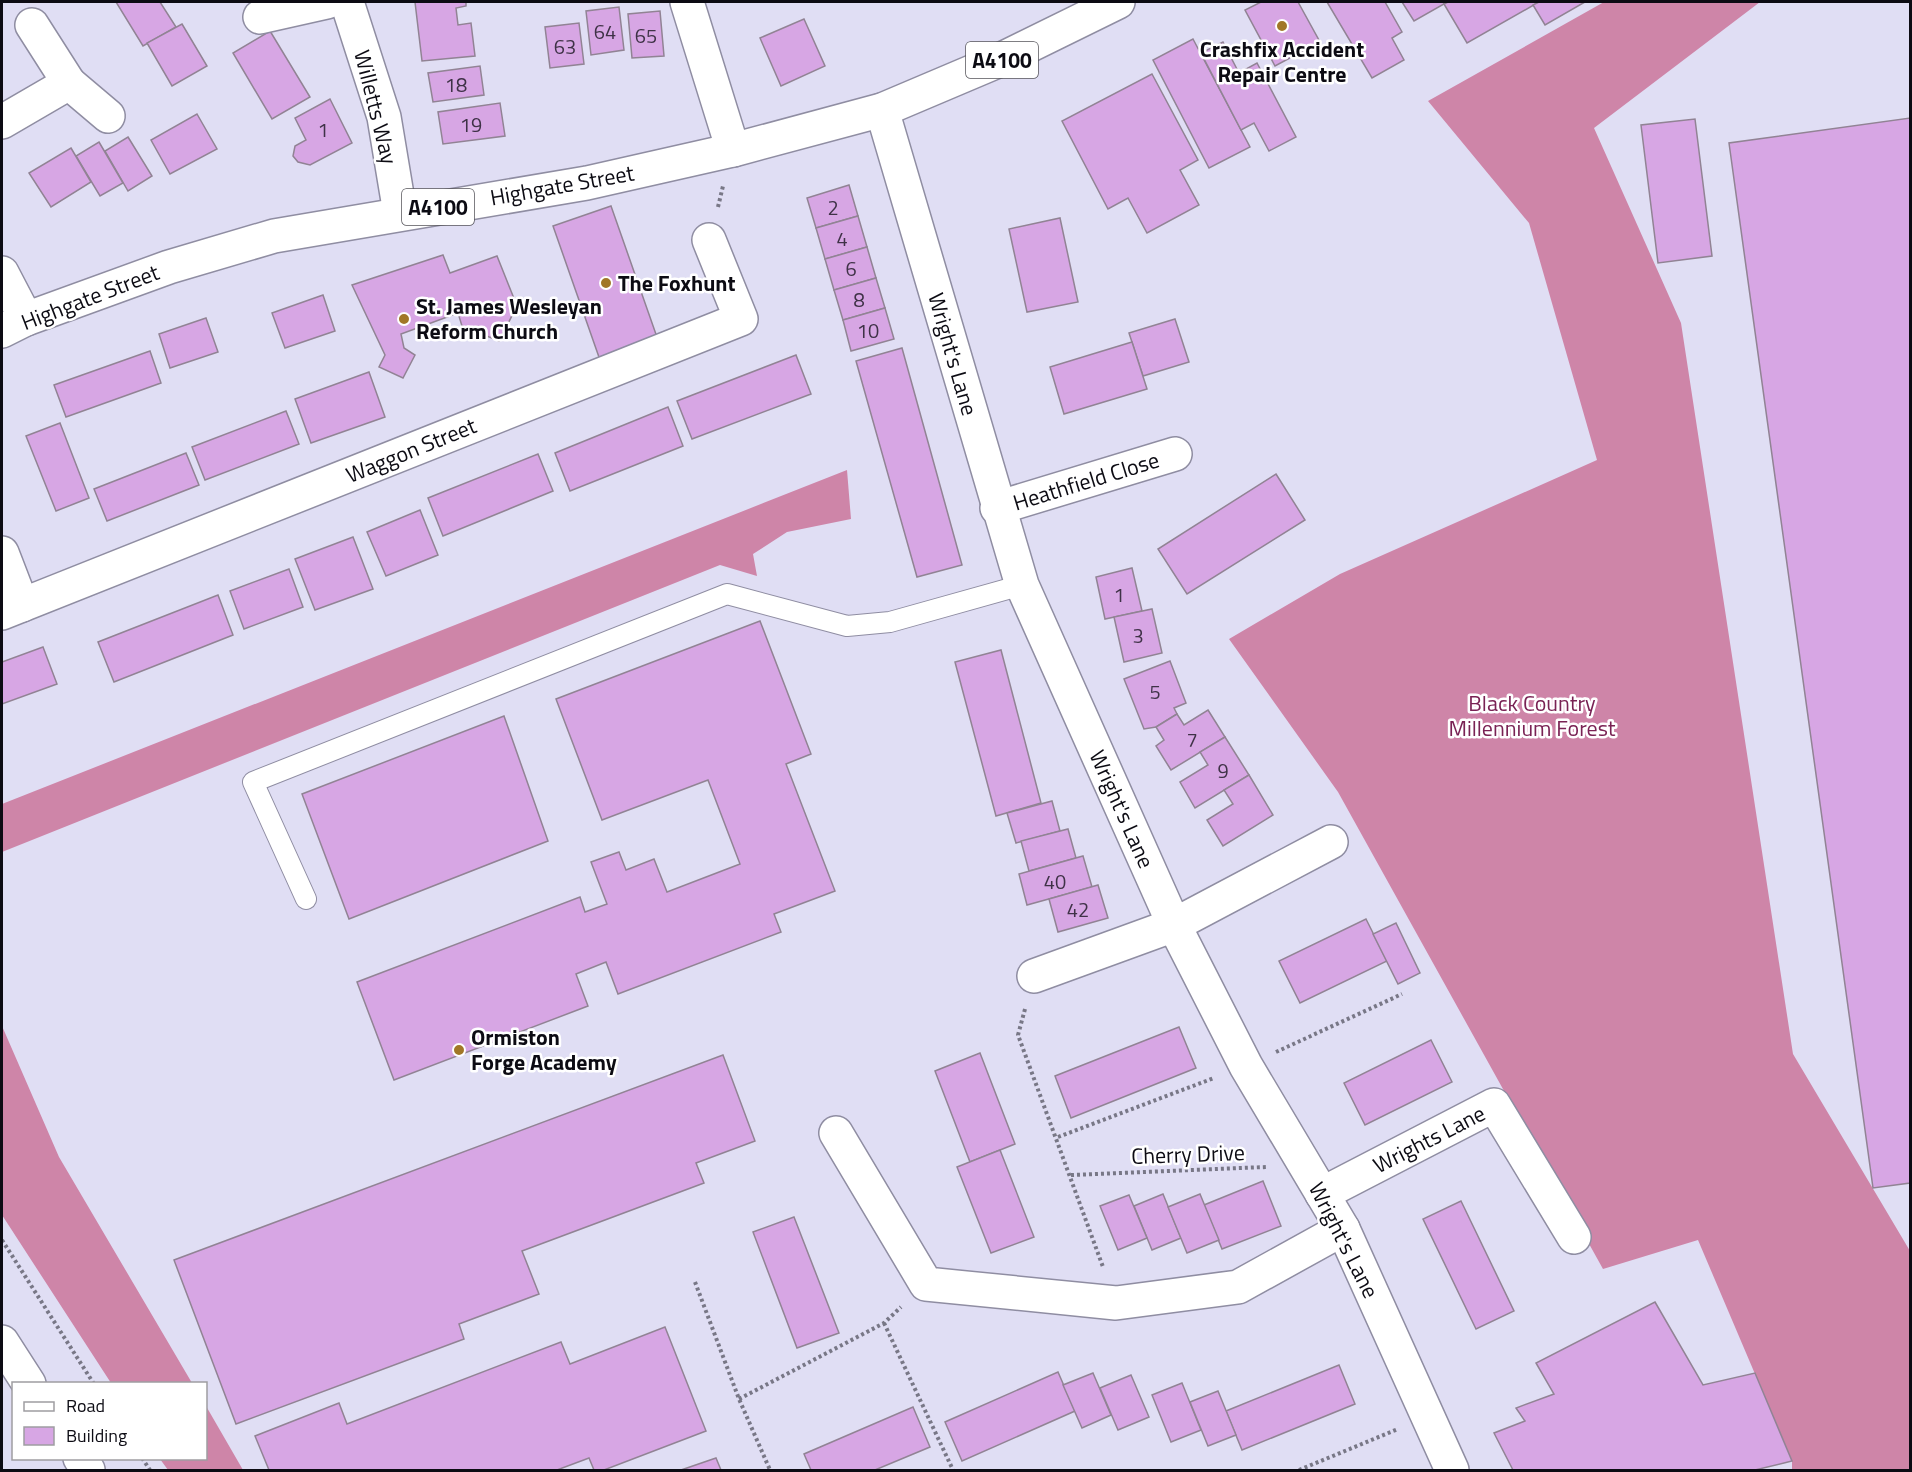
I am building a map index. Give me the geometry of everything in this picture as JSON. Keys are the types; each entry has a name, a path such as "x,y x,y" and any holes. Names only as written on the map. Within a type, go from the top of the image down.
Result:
{"street":[{"path":"260,17 327,2"},
{"name":"Willetts Way","path":"347,2 384,117 400,213"},
{"path":"687,2 733,150"},
{"name":"A4100","path":"882,110 1000,60 1118,2"},
{"path":"32,24 69,83 108,116"},
{"path":"2,122 69,83"},
{"name":"Highgate Street","path":"14,325 169,267 274,236 587,183 733,150 882,110"},
{"name":"Wright's Lane","path":"882,110 1022,585 1174,925 1246,1066 1342,1229 1452,1470"},
{"name":"Waggon Street","path":"12,609 741,319 709,240"},
{"path":"2,273 14,325"},
{"name":"Heathfield Close","path":"998,508 1175,454"},
{"path":"2,553 12,609"},
{"path":"1034,976 1174,925 1331,842"},
{"name":"Wrights Lane","path":"1322,1194 1494,1105 1574,1237"},
{"path":"836,1133 926,1284 1116,1304 1238,1287 1342,1229"},
{"path":"2,1342 28,1382"}],"lane":[{"path":"306,899 253,782 727,594 847,626 890,621 1022,585"}],"path":[{"path":"709,240 733,150"},
{"path":"1034,976 1018,1035 1058,1137 1116,1304"},
{"path":"1246,1066 1402,994"},
{"name":"Cherry Drive","path":"1058,1137 1246,1066"},
{"name":"Cherry Drive","path":"1071,1175 1306,1165"},
{"path":"2,1240 93,1382"},
{"path":"695,1282 739,1400 770,1470"},
{"path":"739,1400 884,1323 926,1284"},
{"path":"884,1323 952,1470"},
{"path":"1299,1470 1427,1418"}],"green space":[{"name":"Black Country Millennium Forest","path":"1604,2 1760,2 1594,128 1681,323 1793,1054 1910,1251 1910,1470 1792,1470 1792,1461 1698,1240 1603,1269 1338,792 1229,639 1340,574 1597,460 1529,223 1428,101"},
{"path":"847,470 851,519 787,532 753,554 757,576 720,565 2,852 2,804"},
{"path":"2,1026 59,1157 191,1382 110,1382 2,1215"},
{"path":"207,1408 243,1470 168,1470 161,1460 207,1460"}],"building":[{"path":"116,2 160,2 176,27 143,46"},
{"path":"415,2 466,2 466,6 456,8 458,25 471,23 475,56 422,61"},
{"name":"Crashfix Accident Repair Centre","path":"1261,2 1298,2 1320,42 1275,66 1245,10"},
{"path":"1327,2 1385,2 1402,32 1392,38 1404,60 1372,78"},
{"path":"1402,2 1443,2 1444,4 1414,21"},
{"path":"1448,2 1539,2 1467,43 1444,4"},
{"path":"1539,2 1585,2 1545,25 1533,5"},
{"path":"619,7 624,50 591,55 586,11"},
{"path":"660,11 664,56 632,58 628,14"},
{"path":"804,19 825,66 781,86 760,38"},
{"path":"579,23 584,64 550,68 545,27"},
{"path":"182,24 207,66 172,86 147,43"},
{"path":"270,31 310,97 272,119 233,53"},
{"path":"1193,39 1250,147 1209,168 1153,60"},
{"path":"1223,42 1239,73 1257,63 1296,137 1269,151 1254,123 1241,130 1201,53"},
{"path":"480,66 484,95 433,102 428,73"},
{"path":"1152,74 1198,160 1180,170 1199,205 1147,233 1128,198 1108,209 1062,121"},
{"path":"330,99 352,143 310,165 298,162 293,156 295,146 306,140 295,118"},
{"path":"500,103 505,136 443,144 438,112"},
{"path":"197,114 217,149 170,174 151,140"},
{"path":"1910,118 1910,1183 1873,1188 1729,143"},
{"path":"1695,119 1712,256 1658,263 1641,125"},
{"path":"128,137 152,176 128,191 105,151"},
{"path":"99,142 123,183 100,196 76,156"},
{"path":"71,148 91,182 51,207 29,173"},
{"path":"849,185 858,216 816,228 807,198"},
{"name":"The Foxhunt","path":"611,206 658,340 600,360 553,226"},
{"path":"858,216 867,247 825,259 816,228"},
{"path":"1060,218 1078,302 1027,312 1009,229"},
{"path":"867,247 876,278 834,290 825,259"},
{"name":"St. James Wesleyan Reform Church","path":"443,255 450,273 497,256 517,306 499,341 462,326 458,313 401,334 404,348 415,355 403,378 379,367 385,355 352,285"},
{"path":"876,278 885,308 843,320 834,290"},
{"path":"323,295 335,331 285,348 272,313"},
{"path":"885,308 894,339 851,351 843,320"},
{"path":"206,318 218,352 170,368 159,334"},
{"path":"1175,319 1189,362 1143,376 1129,333"},
{"path":"1132,342 1147,389 1064,414 1050,367"},
{"path":"902,348 962,565 917,577 856,361"},
{"path":"150,351 161,383 66,417 54,385"},
{"path":"796,355 811,394 692,439 677,401"},
{"path":"369,372 385,417 311,443 295,399"},
{"path":"668,407 683,446 570,491 555,453"},
{"path":"286,411 299,444 205,480 192,447"},
{"path":"60,423 89,498 56,511 26,436"},
{"path":"186,453 199,485 107,521 94,489"},
{"path":"538,454 553,491 443,536 428,498"},
{"path":"1276,474 1305,520 1187,594 1158,549"},
{"path":"420,510 438,555 386,576 367,532"},
{"path":"353,537 373,589 315,610 295,559"},
{"path":"1132,568 1142,611 1105,619 1096,577"},
{"path":"289,569 303,607 244,629 230,591"},
{"path":"218,595 233,635 114,682 98,642"},
{"path":"1152,609 1162,653 1124,662 1114,617"},
{"path":"760,621 811,754 786,764 835,891 774,914 781,932 618,994 606,962 576,974 588,1006 394,1080 357,982 580,897 585,912 607,904 591,862 619,852 626,870 654,859 667,892 740,864 708,780 602,820 556,699"},
{"path":"43,647 57,684 2,704 2,662"},
{"path":"1001,650 1041,803 996,816 955,662"},
{"path":"1170,661 1186,703 1174,708 1177,714 1156,727 1144,729 1124,679"},
{"path":"1208,710 1225,737 1171,770 1156,746 1164,740 1156,727 1177,714 1184,725"},
{"path":"504,716 548,841 349,919 302,794"},
{"path":"1225,737 1249,775 1195,808 1180,782 1208,765 1200,752"},
{"path":"1249,775 1273,815 1223,846 1207,820 1233,804 1224,790"},
{"path":"1052,801 1060,831 1016,843 1007,813"},
{"path":"1068,829 1076,858 1029,871 1021,841"},
{"path":"1083,856 1092,887 1027,905 1019,874"},
{"path":"1098,885 1108,918 1058,932 1049,899"},
{"path":"1366,919 1387,961 1300,1003 1279,961"},
{"path":"1396,923 1420,973 1398,984 1373,934"},
{"path":"1179,1027 1196,1068 1071,1118 1055,1076"},
{"path":"1431,1040 1452,1082 1365,1125 1344,1083"},
{"path":"980,1053 1015,1144 970,1162 935,1071"},
{"path":"723,1055 755,1141 696,1163 704,1183 522,1251 539,1294 459,1324 464,1339 236,1424 174,1260"},
{"path":"1000,1150 1034,1237 991,1253 957,1167"},
{"path":"1263,1181 1281,1226 1222,1249 1204,1205"},
{"path":"1163,1194 1181,1238 1152,1250 1134,1206"},
{"path":"1200,1194 1219,1240 1187,1253 1168,1207"},
{"path":"1129,1195 1147,1238 1118,1250 1100,1206"},
{"path":"1461,1201 1514,1311 1476,1329 1423,1219"},
{"path":"794,1217 839,1333 797,1348 753,1232"},
{"path":"1655,1302 1703,1385 1755,1373 1792,1461 1755,1470 1513,1470 1494,1433 1525,1421 1516,1408 1554,1394 1536,1363"},
{"path":"665,1327 706,1431 604,1470 594,1470 589,1458 557,1470 269,1470 255,1436 339,1403 347,1424 561,1342 570,1364"},
{"path":"1339,1365 1355,1404 1242,1450 1226,1411"},
{"path":"1058,1372 1075,1411 962,1461 945,1422"},
{"path":"1093,1373 1111,1415 1082,1428 1063,1385"},
{"path":"1131,1375 1149,1417 1118,1430 1100,1388"},
{"path":"1182,1383 1201,1430 1171,1442 1152,1395"},
{"path":"1218,1391 1236,1435 1208,1446 1190,1402"},
{"path":"913,1407 930,1447 875,1470 811,1470 804,1454"},
{"path":"716,1458 721,1470 681,1470"}],"place":[{"name":"Crashfix Accident Repair Centre","path":"1282,26"},
{"name":"The Foxhunt","path":"606,283"},
{"name":"St. James Wesleyan Reform Church","path":"404,319"},
{"name":"Ormiston Forge Academy","path":"459,1050"}]}
